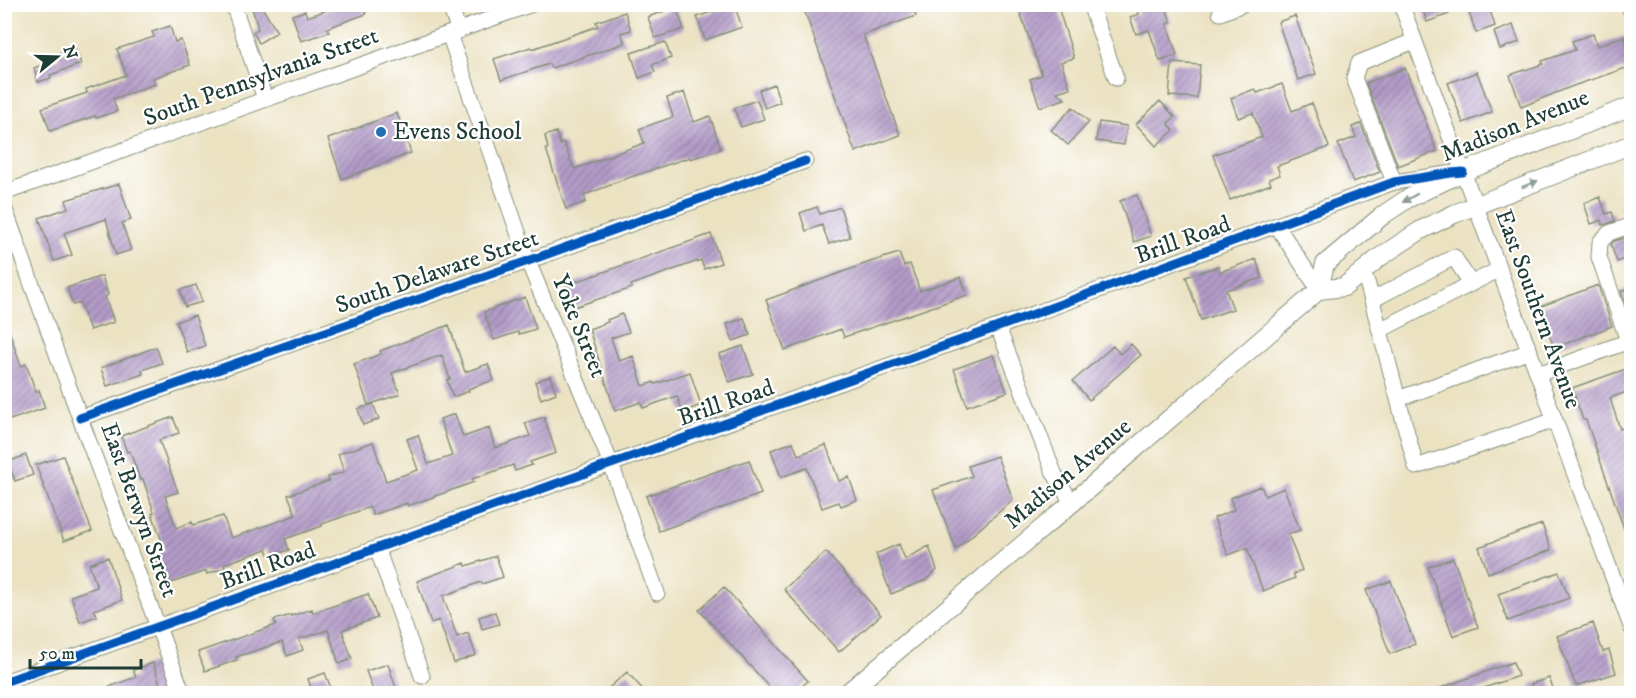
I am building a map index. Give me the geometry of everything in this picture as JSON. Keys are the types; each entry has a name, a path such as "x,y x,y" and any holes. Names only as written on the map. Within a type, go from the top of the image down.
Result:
{"main road":[{"name":"Madison Avenue","path":"1319,290 1325,264 1383,214 1407,199 1462,172 1632,106"},
{"name":"Madison Avenue","path":"846,693 1319,290 1344,287 1380,257 1421,230 1476,205 1632,144"}],"street":[{"path":"232,4 265,99"},
{"name":"Yoke Street","path":"449,4 454,33 528,261 611,464 657,592"},
{"name":"South Pennsylvania Street","path":"4,193 532,4"},
{"path":"1090,4 1116,78"},
{"path":"1220,13 1243,4"},
{"name":"East Southern Avenue","path":"1401,4 1632,629"},
{"path":"1628,4 1632,13"},
{"path":"1394,182 1354,78 1359,63 1414,41"},
{"name":"South Delaware Street","path":"80,418 805,161"},
{"name":"Brill Road","path":"4,682 998,327 1394,182 1462,172"},
{"name":"East Berwyn Street","path":"4,207 183,693"},
{"path":"1538,374 1630,341 1599,257 1600,242 1609,233 1632,225"},
{"path":"1277,226 1319,290"},
{"path":"1372,300 1454,257 1471,284"},
{"path":"1380,330 1500,269"},
{"path":"1362,272 1372,300 1416,467 1555,420"},
{"path":"998,327 1054,473 1072,502"},
{"path":"1398,399 1530,351"},
{"path":"377,548 422,676"},
{"path":"1617,588 1632,582"}],"green space":[{"path":"461,4 499,4 499,5 465,16"}],"building":[{"path":"251,4 260,4 277,32 259,43 253,32 258,29"},
{"path":"344,4 362,4 366,14 327,28 329,32 301,41 292,15 305,11 307,17"},
{"path":"734,4 742,27 705,40 697,17"},
{"path":"802,4 912,4 916,16 863,35 900,135 855,152"},
{"path":"1017,4 1057,4 1074,58 1061,62 1070,88 1057,92 1065,99 1040,107 1030,79 1042,75"},
{"path":"1136,4 1165,4 1171,22 1167,24 1177,55 1160,61 1149,30 1136,34 1130,17 1139,14"},
{"path":"1421,4 1445,4 1449,14 1427,22"},
{"path":"1488,4 1495,26 1476,33 1468,10"},
{"path":"676,7 684,29 655,38 648,17"},
{"path":"625,12 631,30 621,33 625,43 551,68 549,64 501,80 494,59 531,47 532,49 598,26 596,22"},
{"path":"1295,16 1316,74 1298,80 1278,22"},
{"path":"1513,25 1519,42 1500,49 1494,32"},
{"path":"170,26 175,42 181,40 190,65 153,78 155,84 113,99 117,111 50,131 42,108 87,93 86,89 126,75 117,49 154,37 152,32"},
{"path":"1593,34 1597,46 1624,36 1632,59 1632,66 1521,107 1510,75 1575,50 1572,41"},
{"path":"665,42 671,58 652,65 655,72 639,78 631,53"},
{"path":"75,48 81,64 50,75 51,78 38,82 34,68 60,58 59,54"},
{"path":"1172,63 1200,65 1197,98 1169,96"},
{"path":"1405,68 1437,151 1398,166 1366,83"},
{"path":"1477,72 1492,112 1463,123 1448,83"},
{"path":"774,84 780,102 765,108 759,90"},
{"path":"1282,84 1292,111 1312,103 1329,147 1277,166 1280,175 1269,179 1271,184 1230,200 1213,155 1262,137 1253,113 1238,118 1231,98 1255,89 1257,93"},
{"path":"684,92 694,122 710,116 721,149 610,184 584,195 586,202 566,209 546,149 548,148 545,136 556,132 560,144 564,143 575,169 644,143 639,129 673,117 667,98"},
{"path":"757,100 764,119 741,127 734,108"},
{"path":"1160,101 1175,117 1168,123 1174,130 1156,146 1136,124"},
{"path":"1073,107 1089,122 1068,145 1051,130"},
{"path":"397,113 411,153 342,179 328,139"},
{"path":"1099,122 1127,126 1124,145 1096,141"},
{"path":"1361,124 1380,172 1353,182 1338,144 1356,137 1352,127"},
{"path":"119,184 131,220 122,223 131,250 116,255 106,219 64,233 72,255 54,261 39,218 68,208 66,200"},
{"path":"1137,195 1151,236 1134,242 1120,201"},
{"path":"1600,197 1606,214 1612,212 1615,221 1603,225 1602,220 1591,224 1584,203"},
{"path":"817,207 820,214 840,207 850,237 829,244 822,225 806,231 800,213"},
{"path":"711,234 721,263 704,269 701,260 631,285 632,288 574,307 567,285"},
{"path":"1628,237 1632,247 1632,256 1617,262 1611,245 1614,241"},
{"path":"899,253 904,266 910,264 920,291 961,277 967,295 844,337 841,329 785,350 766,300"},
{"path":"1256,259 1262,278 1226,290 1233,309 1201,320 1186,277 1218,266 1220,272"},
{"path":"102,276 108,295 105,297 114,322 90,330 80,303 73,305 67,288"},
{"path":"196,285 202,302 185,307 180,290"},
{"path":"1598,285 1612,326 1554,348 1539,307"},
{"path":"1632,287 1632,307 1627,308 1621,291"},
{"path":"525,297 536,329 494,340 484,312"},
{"path":"622,314 629,332 611,338 619,361 633,356 643,386 690,372 701,405 683,412 677,396 643,408 641,402 615,411 589,329"},
{"path":"195,315 205,346 187,352 176,322"},
{"path":"744,318 750,335 733,341 727,324"},
{"path":"6,322 21,366 26,364 36,392 39,390 45,408 4,422 4,323"},
{"path":"449,325 465,372 488,364 494,380 453,397 442,355 392,373 400,394 368,405 354,364 381,354 380,351"},
{"path":"1131,344 1141,355 1089,400 1073,381 1113,346 1120,354"},
{"path":"743,346 753,374 729,382 719,354"},
{"path":"156,347 162,363 142,370 143,374 107,386 101,368"},
{"path":"993,355 1007,392 967,406 954,369"},
{"path":"1626,369 1632,390 1610,398 1620,429 1625,427 1632,445 1632,546 1630,546 1586,420 1583,420 1572,388"},
{"path":"550,376 556,393 541,399 535,382"},
{"path":"373,404 379,419 363,425 358,409"},
{"path":"455,414 463,437 489,428 495,448 530,436 525,423 544,417 556,453 530,462 532,465 515,471 513,465 472,479 474,482 408,506 407,503 373,515 370,507 285,539 289,550 270,556 267,549 224,564 225,568 207,574 206,571 165,585 154,553 165,550 152,513 154,512 143,479 140,480 130,451 127,452 121,436 173,417 179,433 159,440 178,492 165,496 176,528 192,522 193,525 223,516 231,538 296,515 288,495 329,481 328,477 344,472 338,454 373,442 386,481 418,470 407,439 418,435 428,464 452,456 440,419"},
{"path":"793,442 798,455 826,445 839,481 849,477 857,500 841,506 839,502 822,508 807,468 781,477 771,450"},
{"path":"26,455 33,475 15,481 8,462"},
{"path":"63,456 92,531 64,541 36,465"},
{"path":"997,456 1013,500 956,549 933,490 972,476 968,466"},
{"path":"749,460 761,494 659,531 646,496"},
{"path":"1261,486 1265,496 1284,488 1300,530 1288,534 1302,570 1293,574 1295,578 1263,591 1247,548 1228,555 1214,518 1234,510 1230,498"},
{"path":"1542,524 1551,550 1488,573 1479,547"},
{"path":"899,544 905,559 929,546 937,570 926,580 891,594 876,554"},
{"path":"826,552 881,615 839,652 784,589"},
{"path":"496,556 503,577 482,584 481,582 443,596 457,637 468,633 476,655 454,663 439,620 431,623 417,581 465,563 466,566"},
{"path":"108,557 122,600 94,610 97,616 80,622 71,596 97,587 89,564"},
{"path":"1453,558 1478,627 1453,636 1428,567"},
{"path":"1559,572 1569,598 1508,621 1498,594"},
{"path":"1391,581 1415,644 1390,654 1366,590"},
{"path":"724,587 808,681 794,693 775,693 699,610"},
{"path":"368,594 377,618 342,630 352,659 339,664 328,630 299,639 303,650 287,656 282,642 236,657 237,660 205,671 198,652 276,625 274,620 312,609 313,613"},
{"path":"495,612 499,624 482,629 479,617"},
{"path":"1593,623 1603,652 1609,650 1616,673 1576,686 1557,636"},
{"path":"1513,662 1518,676 1470,693 1429,693 1429,692"},
{"path":"153,663 163,693 95,693 136,677 133,670"},
{"path":"388,664 396,688 374,693 366,671"},
{"path":"627,672 646,693 603,693"},
{"path":"325,673 331,688 313,693 308,679"},
{"path":"1549,678 1555,693 1534,693 1531,684"}],"cycle path":[{"path":"80,418 805,161"},
{"path":"4,682 998,327 1394,182 1463,172"}],"place":[{"name":"Evens School","path":"381,132"}]}
